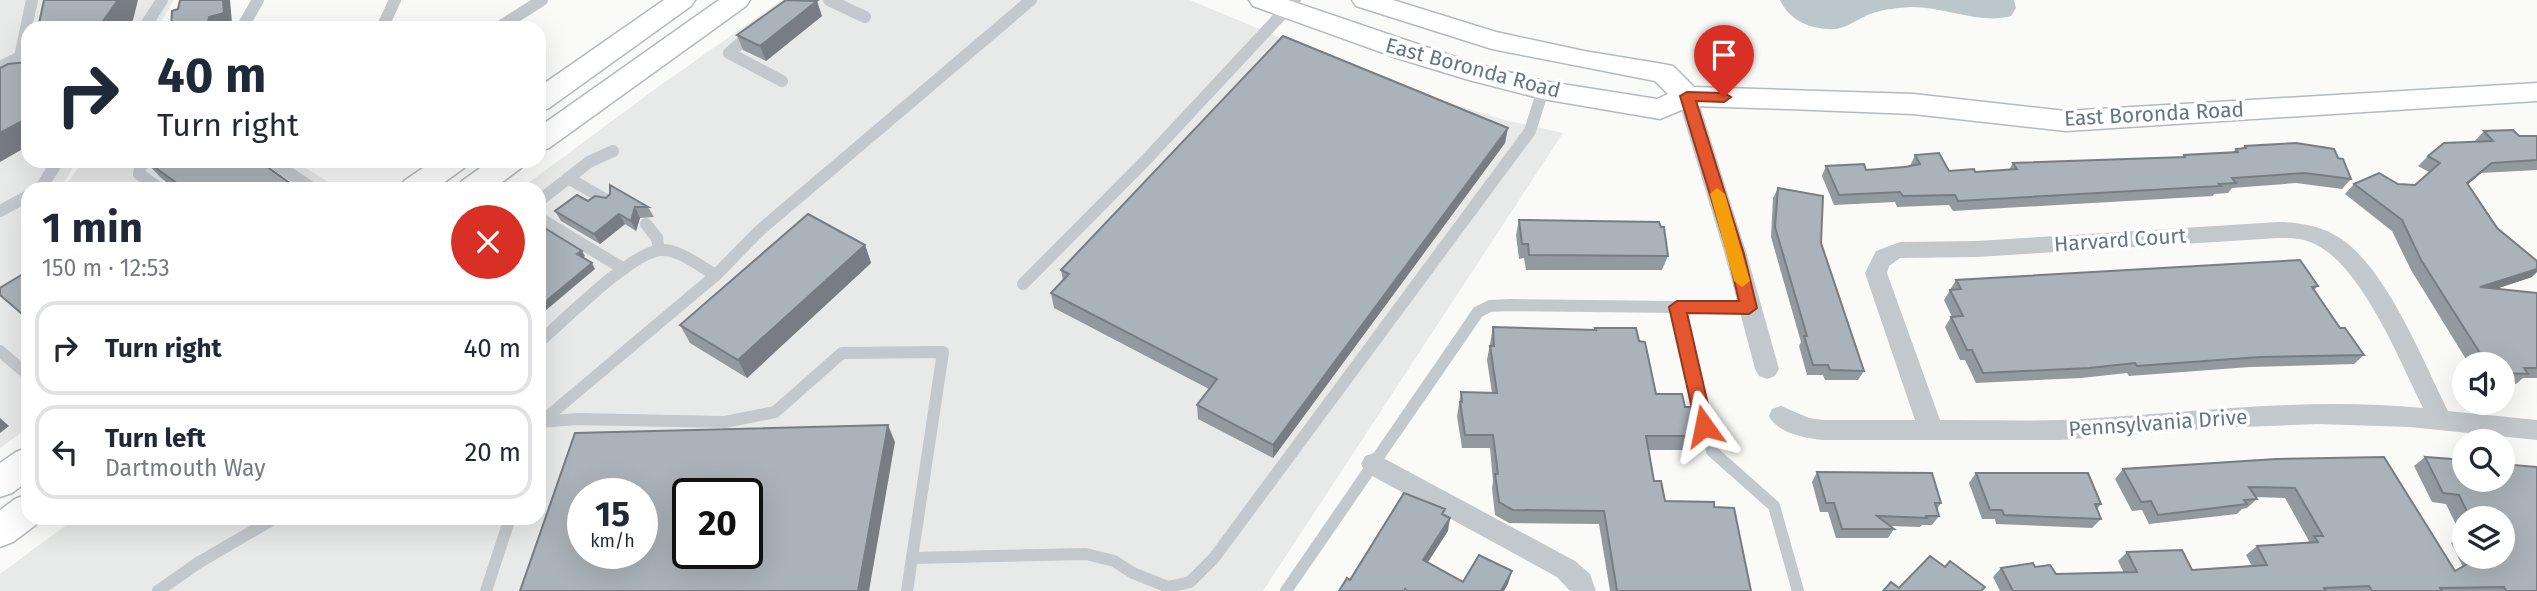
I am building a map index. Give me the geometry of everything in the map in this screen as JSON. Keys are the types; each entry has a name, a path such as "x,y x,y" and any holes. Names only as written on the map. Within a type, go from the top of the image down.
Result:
{"main road":[{"path":"546,96 681,0"},
{"path":"546,136 737,0"},
{"name":"East Boronda Road","path":"1365,0 1492,40 1584,60 1663,73 1687,96"},
{"name":"East Boronda Road","path":"1281,3 1410,53 1543,90 1660,110 1687,96 1913,104 2066,121 2537,92"},
{"path":"424,182 444,168"},
{"path":"482,182 501,168"},
{"path":"0,482 21,467"},
{"path":"0,531 21,515"}],"street":[{"path":"1687,96 1736,254 1767,369"},
{"name":"Harvard Court","path":"1931,430 1876,272 1878,263 1888,254 1899,250 1977,249 2278,230 2300,231 2317,236 2346,255 2384,311 2440,419"},
{"name":"Pennsylvania Drive","path":"1781,416 1806,428 1823,430 2061,430 2305,414 2440,419 2537,430"},
{"path":"1374,464 1566,569 1581,583 1583,591"}],"lane":[{"path":"28,21 32,0"},
{"path":"148,21 162,0"},
{"path":"246,21 258,0"},
{"path":"386,21 396,0"},
{"path":"509,21 542,0"},
{"path":"829,0 865,17"},
{"path":"546,418 716,275 759,231 1031,0"},
{"path":"1023,284 1144,162 1281,3"},
{"path":"765,24 729,52 731,57 782,81"},
{"path":"0,67 20,57 21,52"},
{"path":"912,558 1086,554 1114,561 1168,587 1190,582 1214,558 1530,131 1543,90"},
{"path":"546,195 589,162 613,151"},
{"path":"140,168 139,174 150,182"},
{"path":"282,168 302,182"},
{"path":"568,178 608,201"},
{"path":"0,211 21,200"},
{"path":"546,222 624,269"},
{"path":"646,224 657,238 659,249"},
{"path":"546,336 624,269 659,249 670,251 716,275"},
{"path":"1286,591 1470,322 1484,309 1511,305 1749,308"},
{"path":"1677,307 1712,451 1774,506 1798,591"},
{"path":"0,351 21,369"},
{"path":"546,423 577,419 725,422 775,412 842,353 943,352 907,591"},
{"path":"158,591 198,563 263,525"},
{"path":"486,591 508,525"}],"shaded area":[{"path":"0,0 174,0 161,21 21,21 21,168 73,168 64,182 21,182 21,433 0,448"},
{"path":"782,0 1190,0 1398,87 1505,120 1563,133 1263,591 0,591 0,574 66,525 546,525 546,182 529,182"},
{"path":"1780,0 2014,0 2016,8 2011,16 1987,18 1922,7 1896,8 1867,15 1840,28 1828,29 1813,27 1800,21 1788,12"},
{"path":"78,168 306,168 328,182 68,182"}],"building":[{"path":"44,0 118,0 103,21 40,21"},
{"path":"180,0 223,0 224,13 209,17 208,21 171,21 172,11 178,9"},
{"path":"786,0 817,1 760,46 737,35"},
{"path":"1283,36 1508,128 1273,445 1197,405 1217,379 1051,293 1069,274 1061,270"},
{"path":"21,63 21,122 0,133 0,68"},
{"path":"2513,130 2519,136 2537,136 2537,160 2492,163 2467,183 2497,228 2537,261 2537,269 2480,287 2537,293 2537,368 2524,368 2528,374 2515,374 2515,352 2479,352 2421,260 2402,220 2354,184 2379,173 2398,184 2415,185 2440,163 2428,156 2444,143 2493,141 2484,131"},
{"path":"2296,143 2334,149 2338,158 2343,159 2351,179 2305,173 2232,178 2236,183 2219,184 2221,186 1958,201 1955,195 1903,196 1900,192 1839,195 1826,166 1864,164 1866,170 1905,167 1920,164 1915,155 1939,153 1949,171 1974,169 1975,172 2017,169 2013,163 2185,157 2184,155 2238,152 2236,149 2246,148 2245,146"},
{"path":"156,168 269,168 288,182 175,182"},
{"path":"610,185 648,207 635,207 631,221 619,214 594,234 555,211 577,195 588,201 595,196 606,198 610,194"},
{"path":"1778,188 1823,196 1821,243 1864,371 1830,370 1828,365 1813,365 1775,227"},
{"path":"808,214 865,245 738,360 680,325"},
{"path":"1519,220 1659,222 1661,227 1664,227 1668,256 1529,255 1528,244 1522,244"},
{"path":"546,229 582,251 577,254 592,263 546,301"},
{"path":"2300,260 2318,286 2312,287 2340,328 2345,328 2364,355 2260,357 1983,373 1972,350 1967,350 1951,317 1963,316 1950,290 1961,289 1956,280"},
{"path":"21,275 21,313 0,295 0,288"},
{"path":"1493,327 1596,330 1595,328 1636,328 1639,341 1645,342 1656,394 1682,394 1685,407 1691,407 1696,433 1691,433 1691,436 1646,436 1654,481 1661,481 1665,501 1714,502 1714,507 1734,508 1751,591 1617,591 1604,511 1513,510 1499,502 1493,435 1465,435 1460,402 1461,392 1497,393 1490,346 1494,346"},
{"path":"888,425 858,591 520,591 543,525 546,525 546,516 575,433"},
{"path":"2384,457 2455,571 2515,569 2515,506 2464,506 2459,495 2443,493 2425,457 2452,459 2452,492 2515,492 2515,465 2537,467 2537,591 2506,591 2504,587 2440,588 2442,591 2372,591 2369,586 2324,588 2326,591 2013,591 2001,568 2033,563 2035,567 2050,565 2056,574 2137,572 2127,552 2182,550 2192,570 2267,565 2257,546 2318,542 2314,536 2323,536 2295,488 2249,487 2257,499 2244,500 2247,504 2158,515 2151,501 2141,502 2123,469 2276,459"},
{"path":"1817,472 1932,473 1941,503 1935,503 1939,516 1877,516 1894,529 1842,529 1834,503 1826,503"},
{"path":"1976,473 2088,473 2101,504 2095,504 2101,519 2004,515 2002,510 1990,510"},
{"path":"1404,493 1445,509 1442,514 1450,518 1423,560 1463,582 1479,555 1512,571 1501,591 1339,591 1347,578 1350,580"},
{"path":"1930,556 1945,567 1950,561 1985,587 1981,591 1883,591 1891,582 1899,588"}],"slow traffic":[{"path":"1717,194 1742,281"}],"route":[{"path":"1704,426 1677,307 1749,308 1736,254 1687,96 1724,97"}]}
